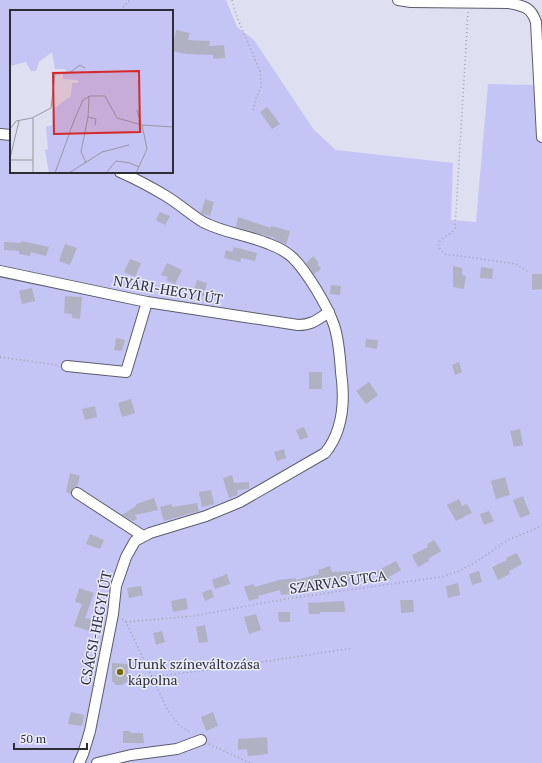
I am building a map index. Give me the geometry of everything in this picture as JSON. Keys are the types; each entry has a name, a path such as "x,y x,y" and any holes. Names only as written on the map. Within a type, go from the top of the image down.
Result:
{"street":[{"path":"398,0 411,2 509,3 520,5 530,10 533,13 536,22 542,137"},
{"path":"0,134 10,135"},
{"name":"CSÁCSI-HEGYI ÚT","path":"79,763 88,737 113,614 116,586 126,557 135,541 143,536 206,516 240,502 313,461 325,453 332,445 337,434 343,404 343,386 338,338 334,324 314,286 293,257 280,249 256,240 224,231 203,222 166,196 122,173"},
{"name":"NYÁRI-HEGYI ÚT","path":"0,271 147,302 298,325 312,324 329,312"},
{"path":"67,366 126,372 147,302"},
{"path":"77,493 143,536"},
{"path":"97,763 131,755 176,749 201,740"}],"path":[{"path":"123,7 130,0"},
{"path":"232,0 237,17 260,71 260,87 252,111"},
{"path":"467,2 469,14 455,228 452,232 439,240 438,245 439,249 445,254 516,264 527,271"},
{"path":"0,357 67,366"},
{"name":"SZARVAS UTCA","path":"126,622 194,616 285,599 441,577 459,571 476,562 508,540 542,526"},
{"path":"113,614 126,622 151,677 173,719 201,740 250,763"},
{"path":"151,677 223,668 353,648"}],"shaded area":[{"path":"0,0 226,0 237,27 254,40 314,130 336,150 453,163 451,220 476,222 488,84 535,85 536,136 542,132 542,763 0,763"}],"building":[{"path":"176,30 190,33 188,40 210,41 209,46 224,45 225,58 213,59 213,55 186,54 173,51"},
{"path":"267,107 280,124 272,129 260,112"},
{"path":"205,199 214,202 210,216 201,213"},
{"path":"160,212 170,216 165,225 156,220"},
{"path":"238,217 271,228 271,226 290,231 286,245 274,239 275,238 236,227"},
{"path":"21,241 49,247 46,256 31,252 30,256 19,254 19,251 4,250 4,242 21,243"},
{"path":"65,244 77,248 70,265 59,261"},
{"path":"234,247 257,253 255,261 241,258 240,262 224,258 226,250 232,252"},
{"path":"313,256 319,263 317,264 321,269 314,274 306,263"},
{"path":"130,259 141,263 135,277 124,272"},
{"path":"167,263 182,270 175,284 166,280 168,277 161,275"},
{"path":"453,266 462,268 462,275 466,276 464,289 453,287"},
{"path":"481,267 493,269 492,279 480,278"},
{"path":"532,274 542,274 542,289 532,290"},
{"path":"197,280 207,283 204,296 193,292"},
{"path":"331,285 341,286 340,295 330,294"},
{"path":"32,288 35,301 22,304 19,291"},
{"path":"65,296 82,297 80,319 72,318 72,314 64,313"},
{"path":"116,338 125,340 122,351 114,350"},
{"path":"366,339 378,340 377,349 365,347"},
{"path":"459,362 462,372 455,375 452,365"},
{"path":"309,372 322,372 322,389 309,389"},
{"path":"369,382 378,395 366,404 356,391"},
{"path":"131,399 135,413 122,417 118,403"},
{"path":"95,406 97,417 85,420 82,409"},
{"path":"304,427 308,437 300,440 296,430"},
{"path":"520,429 523,445 514,447 510,431"},
{"path":"284,449 286,458 277,461 274,452"},
{"path":"70,473 80,476 77,487 72,489 71,494 66,492"},
{"path":"232,475 234,483 249,482 249,489 237,490 238,495 229,498 223,478"},
{"path":"505,477 510,495 496,499 491,481"},
{"path":"211,490 214,504 202,507 199,492"},
{"path":"523,496 530,514 520,518 513,500"},
{"path":"154,498 158,510 135,515 137,519 133,521 122,515 136,506 136,504"},
{"path":"459,499 462,506 467,504 472,513 456,521 447,505"},
{"path":"197,503 199,511 164,521 160,507 172,504 172,507"},
{"path":"489,511 494,521 484,525 480,514"},
{"path":"90,534 104,540 100,549 86,544"},
{"path":"434,540 441,551 428,559 429,561 418,567 412,555 428,547 427,544"},
{"path":"517,553 522,564 509,571 510,574 498,580 492,567 507,560 506,558"},
{"path":"396,561 401,570 389,577 389,579 380,583 375,572"},
{"path":"330,566 332,572 357,571 357,573 350,576 350,585 339,586 339,579 313,587 314,588 290,594 281,595 280,590 258,596 259,598 249,601 244,587 253,584 255,587 279,580 296,578 296,580 319,574 318,570"},
{"path":"479,571 482,582 472,585 469,574"},
{"path":"367,572 371,580 363,584 359,575"},
{"path":"227,574 230,584 215,589 212,580"},
{"path":"458,583 460,595 448,598 446,586"},
{"path":"141,586 143,595 129,598 127,588"},
{"path":"79,588 94,593 85,618 92,620 89,631 74,626 82,604 75,602"},
{"path":"211,589 214,597 205,601 202,593"},
{"path":"186,598 188,609 173,612 171,601"},
{"path":"400,600 413,600 414,612 401,613"},
{"path":"344,601 345,612 320,612 320,614 309,614 308,603"},
{"path":"278,612 290,612 290,622 279,622"},
{"path":"256,614 261,630 249,634 244,617"},
{"path":"205,625 208,642 199,643 196,627"},
{"path":"162,631 165,642 156,645 153,633"},
{"name":"Urunk színeváltozása kápolna","path":"112,663 128,664 128,681 122,685 116,685 112,681"},
{"path":"71,712 84,715 82,726 68,724"},
{"path":"213,712 218,726 206,731 201,717"},
{"path":"123,731 130,731 130,733 143,733 144,743 123,743"},
{"path":"267,737 268,754 248,756 247,749 238,750 238,739"}],"place":[{"name":"Urunk színeváltozása kápolna","path":"120,672"}]}
